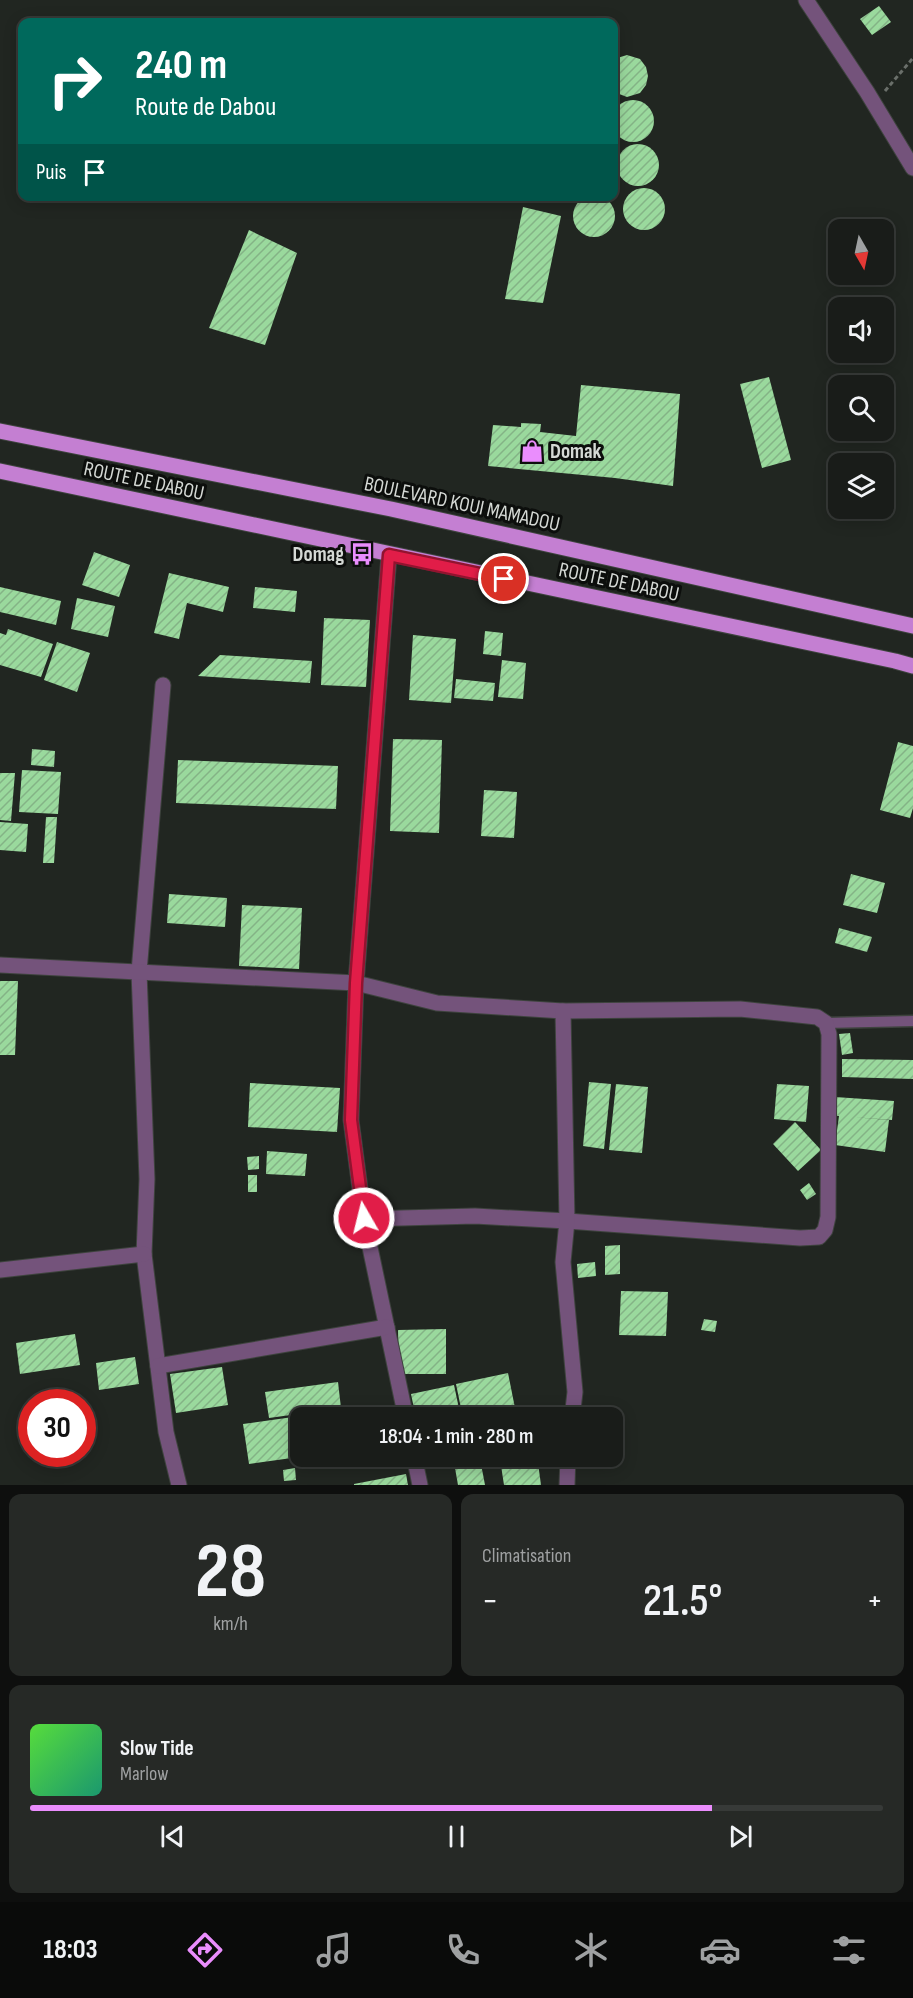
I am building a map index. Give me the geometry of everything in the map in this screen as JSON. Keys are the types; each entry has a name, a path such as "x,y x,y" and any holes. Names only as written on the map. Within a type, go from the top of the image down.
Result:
{"main road":[{"name":"BOULEVARD KOUI MAMADOU","path":"0,431 391,509 913,626"},
{"name":"ROUTE DE DABOU","path":"0,471 913,666"}],"street":[{"path":"806,0 913,168"},
{"path":"389,555 356,983 351,1120 364,1218 404,1407"},
{"path":"163,685 139,972 147,1179 144,1254 166,1432 179,1485"},
{"path":"0,965 356,983 437,1003 563,1011 740,1009 817,1017 826,1023 829,1034 828,1217 825,1230 819,1237 800,1238 475,1216 364,1218"},
{"path":"563,1011 567,1221 563,1262 575,1392 573,1407"},
{"path":"0,1270 144,1254"},
{"path":"158,1366 387,1327"},
{"path":"416,1467 420,1485"},
{"path":"567,1485 568,1467"}],"lane":[{"path":"826,1023 913,1022"}],"path":[{"path":"873,103 913,58"}],"building":[{"path":"879,6 891,22 872,35 860,19"},
{"path":"627,55 640,59 646,67 648,76 646,85 640,93 627,97 618,94 618,58"},
{"path":"633,100 648,106 654,121 648,136 633,142 618,136 618,106"},
{"path":"630,145 646,145 658,157 658,173 646,185 630,185 618,173 618,157"},
{"path":"644,188 652,189 659,194 664,201 664,217 659,224 652,229 644,230 636,229 629,224 624,217 623,209 624,201 629,194 636,189"},
{"path":"579,201 609,201 615,216 613,224 609,231 602,235 594,237 586,235 579,231 575,224 573,216"},
{"path":"523,207 561,216 543,303 505,299"},
{"path":"249,230 297,253 265,345 209,328"},
{"path":"769,377 791,460 762,468 740,384"},
{"path":"581,385 680,394 673,486 488,466 493,425 521,427 521,423 541,424 540,432 576,436"},
{"path":"94,552 130,565 119,597 82,585"},
{"path":"169,573 229,587 223,612 187,603 179,639 154,633"},
{"path":"0,587 61,601 56,625 0,612"},
{"path":"255,587 297,591 295,612 253,608"},
{"path":"77,598 115,606 108,637 71,629"},
{"path":"324,618 370,620 366,687 321,685"},
{"path":"8,629 53,644 41,677 0,665 0,633 6,635"},
{"path":"485,631 503,633 501,656 483,654"},
{"path":"413,635 456,639 451,703 409,700"},
{"path":"57,642 90,653 77,692 44,680"},
{"path":"220,655 312,661 310,683 198,676"},
{"path":"502,660 526,663 523,699 498,697"},
{"path":"456,679 495,683 493,701 454,698"},
{"path":"393,739 442,740 439,833 390,831"},
{"path":"898,742 913,746 913,808 910,818 880,810"},
{"path":"32,749 55,751 54,767 31,765"},
{"path":"178,760 338,766 336,809 176,803"},
{"path":"22,770 61,772 58,814 19,812"},
{"path":"0,773 15,773 11,821 0,820"},
{"path":"484,790 517,792 514,838 481,836"},
{"path":"46,817 57,817 54,863 43,863"},
{"path":"0,822 28,824 26,852 0,850"},
{"path":"851,874 885,883 877,913 843,905"},
{"path":"169,894 227,898 225,927 167,923"},
{"path":"242,905 302,908 299,969 239,966"},
{"path":"839,928 872,937 867,952 835,943"},
{"path":"0,981 18,981 15,1055 0,1055"},
{"path":"850,1033 853,1053 842,1055 839,1034"},
{"path":"842,1059 913,1060 913,1079 842,1077"},
{"path":"589,1082 611,1084 604,1149 583,1146"},
{"path":"250,1083 340,1088 337,1132 248,1127"},
{"path":"616,1084 648,1087 642,1153 609,1150"},
{"path":"777,1084 809,1086 806,1122 774,1119"},
{"path":"835,1097 894,1101 892,1120 852,1117 889,1120 885,1152 835,1145 839,1116 834,1116"},
{"path":"795,1122 821,1150 798,1171 773,1144"},
{"path":"267,1151 307,1154 305,1176 266,1174"},
{"path":"259,1156 259,1169 248,1170 247,1157"},
{"path":"248,1175 257,1175 257,1192 248,1192"},
{"path":"809,1183 816,1194 807,1200 800,1190"},
{"path":"620,1245 620,1274 605,1275 605,1246"},
{"path":"595,1262 596,1276 578,1278 577,1264"},
{"path":"621,1291 668,1292 666,1336 619,1335"},
{"path":"704,1319 717,1321 715,1332 701,1330"},
{"path":"446,1329 446,1374 399,1374 398,1330"},
{"path":"75,1334 80,1365 20,1374 16,1343"},
{"path":"135,1357 139,1384 99,1390 96,1363"},
{"path":"222,1367 228,1405 176,1413 170,1374"},
{"path":"508,1373 515,1407 461,1407 456,1384"},
{"path":"338,1382 341,1407 290,1407 290,1415 269,1418 265,1392"},
{"path":"454,1385 459,1407 414,1407 411,1394"},
{"path":"290,1417 290,1458 249,1464 243,1424"},
{"path":"482,1467 485,1485 458,1485 455,1468"},
{"path":"501,1467 539,1467 541,1485 504,1485"},
{"path":"295,1468 296,1480 284,1481 283,1470"},
{"path":"406,1474 408,1485 354,1485 354,1484"}],"place":[{"name":"Domak","path":"532,451"},
{"name":"Domag","path":"362,554"}],"route":[{"path":"364,1218 351,1120 356,983 389,555 504,579"}]}
